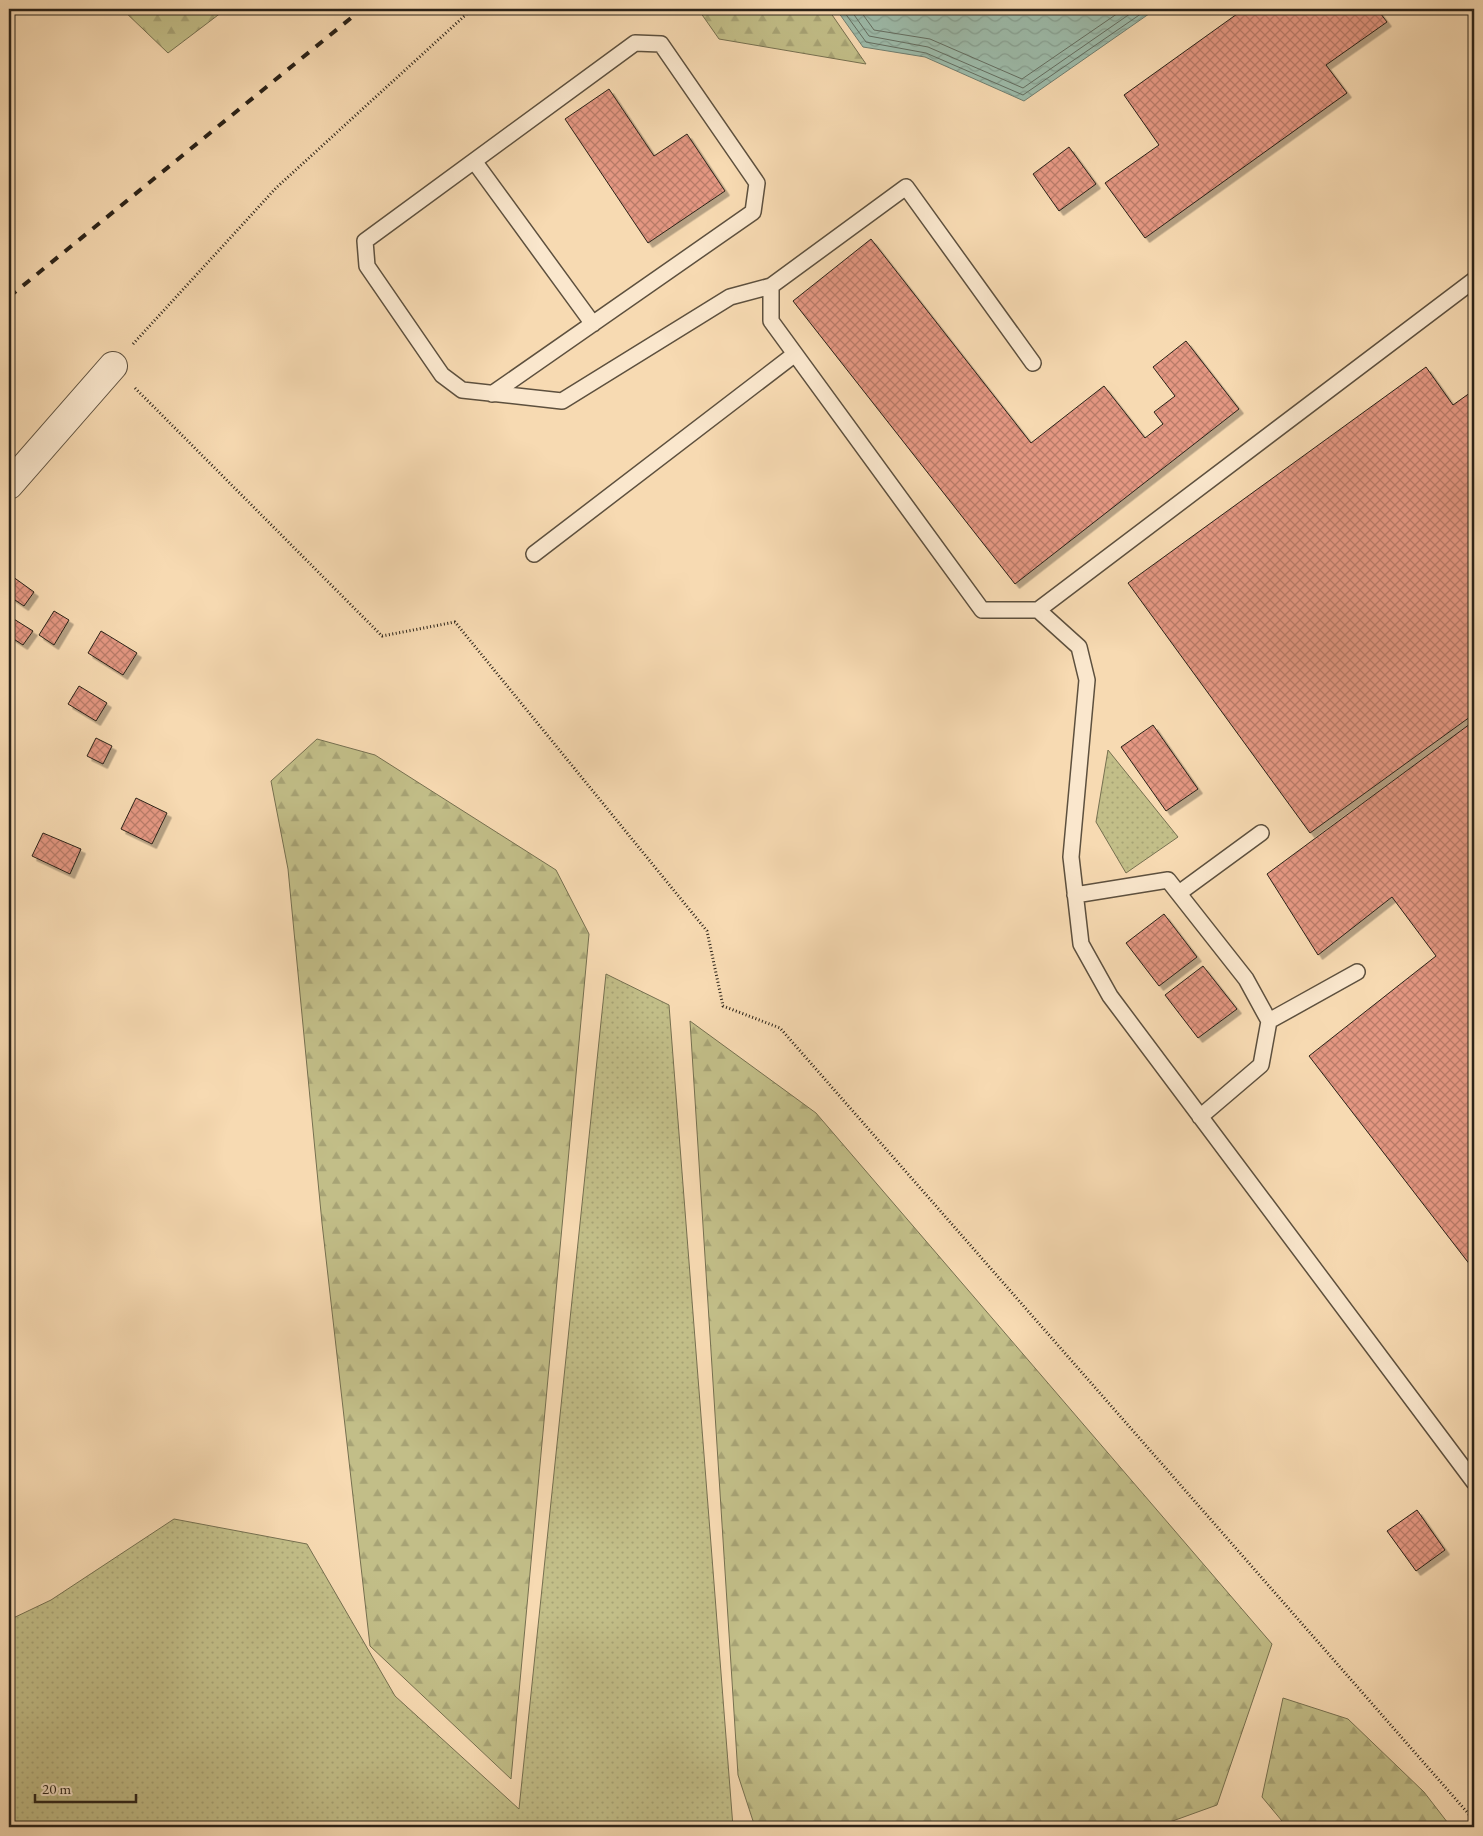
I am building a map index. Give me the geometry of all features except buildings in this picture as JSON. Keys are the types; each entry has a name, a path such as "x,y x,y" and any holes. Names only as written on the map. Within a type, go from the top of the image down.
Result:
{"street":[{"path":"9,485 113,366"}],"lane":[{"path":"492,394 753,212 757,183 661,44 635,43 365,241 367,266 442,375 462,390 492,394 562,402 730,297 771,286 906,187 1033,363"},
{"path":"474,161 593,324"},
{"path":"771,286 771,321 982,610 1038,610 1474,280"},
{"path":"534,554 795,354"},
{"path":"1038,610 1079,647 1087,680 1071,857 1081,944 1110,996 1474,1482"},
{"path":"1179,893 1261,832"},
{"path":"1075,895 1168,880 1246,979 1269,1021 1261,1065 1200,1117"},
{"path":"1269,1021 1357,972"}],"path":[{"path":"472,9 276,188 113,366 382,636 455,622 707,931 723,1006 780,1028 1474,1820"}],"green space":[{"path":"122,9 226,9 168,53"},
{"path":"698,9 828,9 866,64 719,39"},
{"path":"317,739 375,755 556,870 589,934 511,1779 370,1646 322,1223 288,869 271,781"},
{"path":"1108,750 1178,837 1126,873 1096,822"},
{"path":"606,974 669,1005 733,1827 9,1827 9,1620 51,1600 174,1519 307,1544 395,1696 519,1809"},
{"path":"690,1021 816,1113 1272,1644 1217,1805 1156,1827 755,1827 738,1775"},
{"path":"1283,1698 1348,1719 1424,1792 1451,1827 1287,1827 1262,1797"}],"water":[{"path":"836,9 1156,9 1024,101 925,57 863,47"}],"railway":[{"path":"9,297 362,9"}]}
